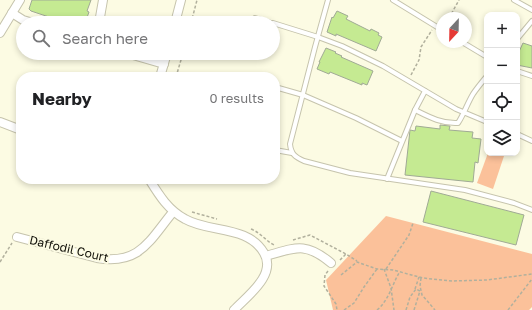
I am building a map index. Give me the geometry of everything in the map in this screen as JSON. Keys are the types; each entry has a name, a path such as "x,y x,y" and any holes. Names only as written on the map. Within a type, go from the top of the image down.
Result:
{"street":[{"path":"0,33 20,0"},
{"path":"100,16 103,0"},
{"path":"177,16 181,0"},
{"path":"12,13 17,16"},
{"path":"150,60 164,64"},
{"path":"162,72 165,60"},
{"path":"0,122 16,129"},
{"path":"0,128 16,130"},
{"path":"152,184 160,198 173,212 186,220 241,235 251,239 259,245 266,256 267,266 265,276 234,310"},
{"name":"Daffodil Court","path":"17,237 97,258 119,260 128,257 146,245 173,212"},
{"path":"266,256 292,249 310,249 319,253 333,264"}],"lane":[{"path":"328,0 290,144 292,153 297,158 327,168 387,179 465,190 514,203 532,210"},
{"path":"393,0 436,26"},
{"path":"514,0 532,10"},
{"path":"520,35 532,21"},
{"path":"280,25 342,46 384,66 456,109 484,121"},
{"path":"472,48 484,55"},
{"path":"520,72 532,76"},
{"path":"415,110 448,124 458,123 465,113 466,107 473,94 484,80"},
{"path":"280,88 303,94 402,141"},
{"path":"387,179 415,110 425,91"},
{"path":"520,135 532,141"},
{"path":"280,151 292,153"}],"path":[{"path":"192,16 196,0"},
{"path":"452,12 459,0"},
{"path":"409,80 419,60 421,47 434,28 436,28"},
{"path":"177,72 181,60"},
{"path":"189,211 218,219"},
{"path":"385,269 409,235 412,223"},
{"path":"249,228 260,234 269,243 275,245"},
{"path":"289,241 310,235 346,254 357,262 377,269 385,269 420,278 452,281 487,280 532,274"},
{"path":"0,262 17,237"},
{"path":"338,310 336,304 324,286 325,275 333,264 346,254"},
{"path":"341,275 357,262"},
{"path":"344,310 354,303 377,269"},
{"path":"385,269 391,288 394,310"},
{"path":"377,310 387,298 399,272"},
{"path":"406,310 410,297 420,278"},
{"path":"414,310 420,290 420,278"},
{"path":"508,310 532,279"},
{"path":"414,290 420,290"},
{"path":"420,290 423,298 435,310"}],"shaded area":[{"path":"487,156 504,156 493,189 477,183"},
{"path":"386,216 532,254 532,307 529,310 333,310 326,280"}],"building":[{"path":"32,0 91,0 87,11 89,12 88,16 46,16 29,9"},
{"path":"337,11 348,16 346,19 370,31 371,29 379,33 378,35 382,37 376,51 336,34 336,36 327,32 332,17 333,18"},
{"path":"523,43 532,46 532,68 520,66 520,50"},
{"path":"326,48 336,52 335,53 342,56 341,57 373,71 367,85 362,83 362,85 330,72 329,74 317,69"},
{"path":"440,125 450,126 449,130 473,132 472,138 481,139 478,163 475,162 473,182 405,175 410,130 415,131 416,126 440,129"},
{"path":"431,191 524,215 516,245 423,222"}]}
